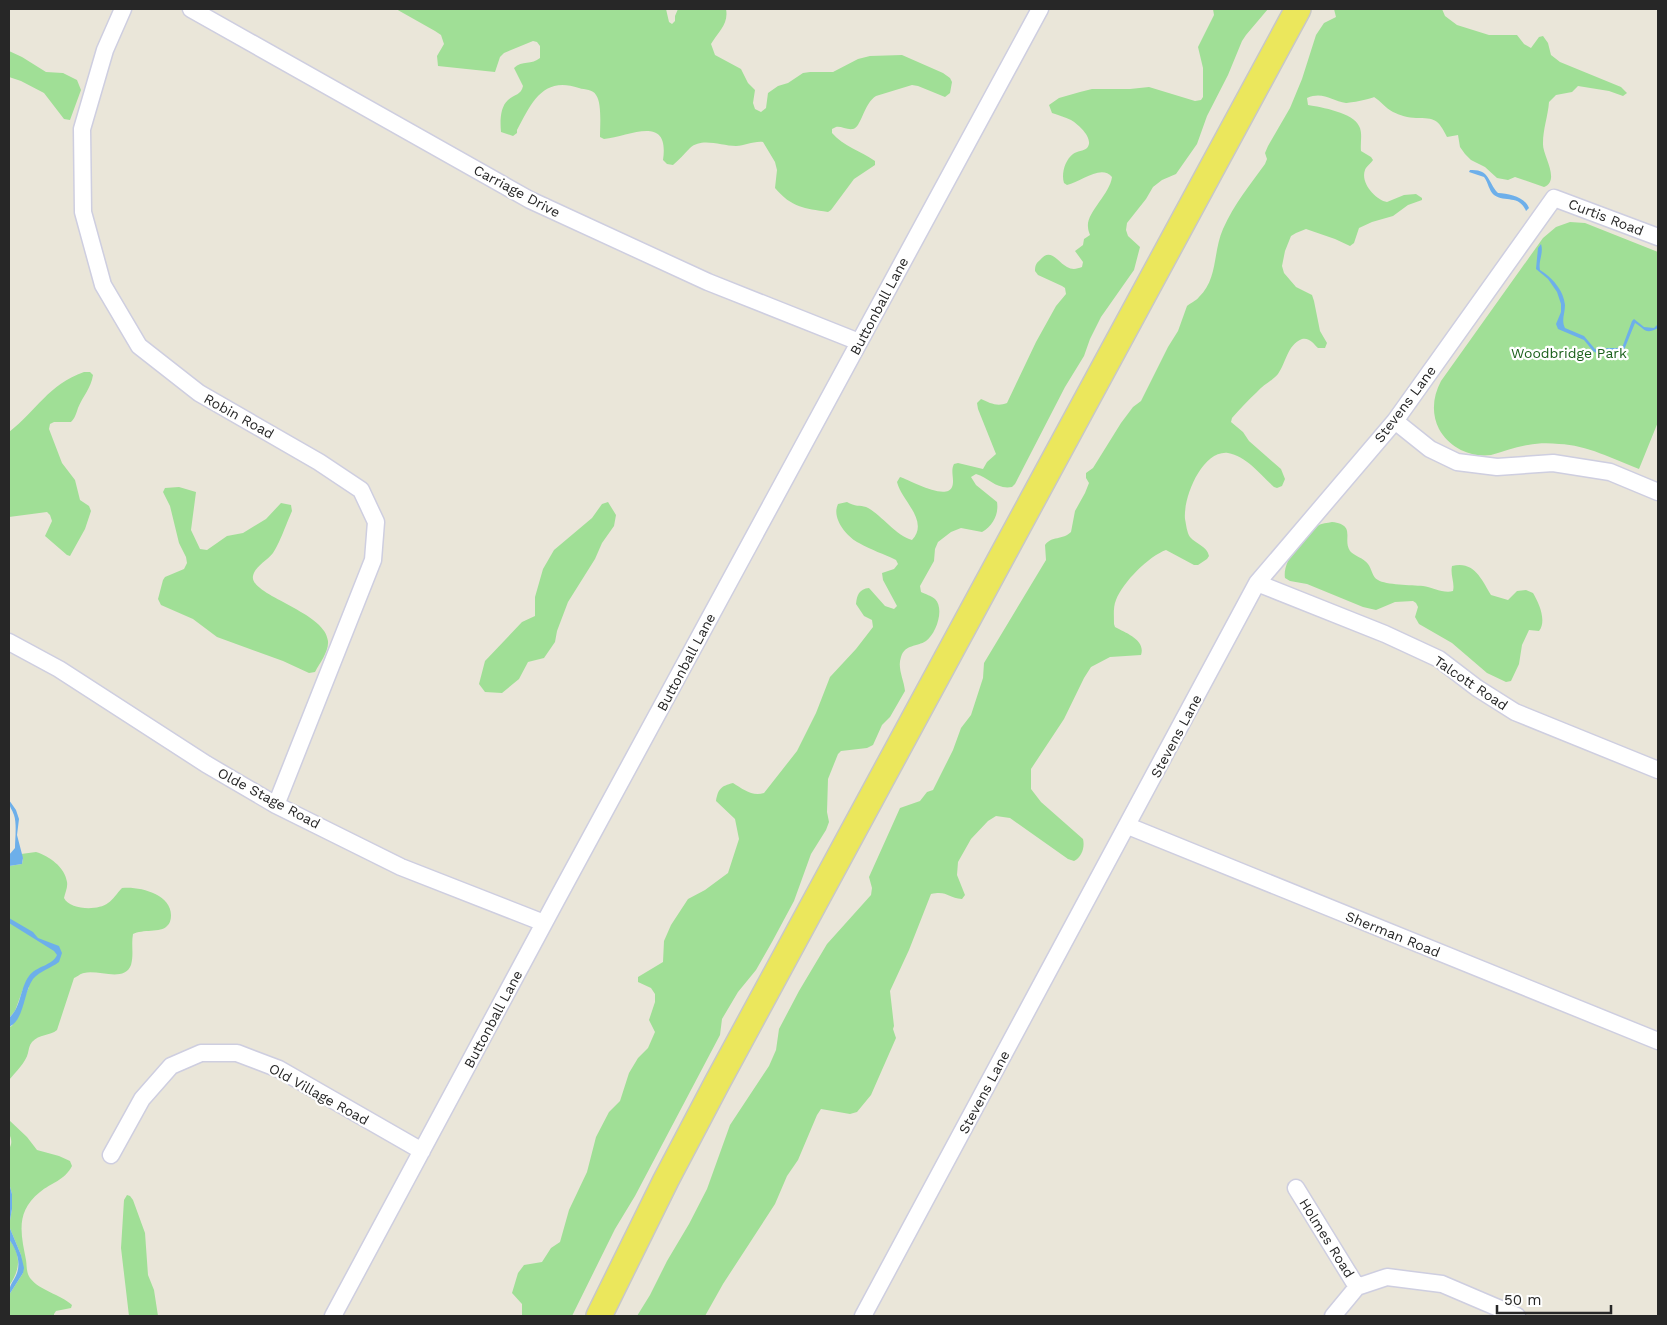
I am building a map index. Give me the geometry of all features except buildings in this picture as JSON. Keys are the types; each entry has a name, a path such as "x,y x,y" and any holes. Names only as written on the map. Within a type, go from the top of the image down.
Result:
{"main road":[{"path":"599,1316 666,1180 717,1083 1298,9"}],"street":[{"name":"Robin Road","path":"123,9 105,50 82,129 82,212 103,285 140,346 199,393 319,462 362,490 376,522 373,560 276,804"},
{"name":"Carriage Drive","path":"191,9 530,200 708,282 859,342"},
{"name":"Buttonball Lane","path":"333,1316 1040,9"},
{"name":"Curtis Road","path":"1554,198 1658,237"},
{"name":"Stevens Lane","path":"863,1316 1258,583 1395,422 1554,198"},
{"path":"1395,422 1430,449 1457,462 1497,466 1553,463 1610,472 1658,492"},
{"name":"Talcott Road","path":"1258,583 1385,634 1439,659 1477,688 1515,712 1658,770"},
{"name":"Olde Stage Road","path":"9,642 59,669 206,764 276,804 401,867 544,923"},
{"name":"Sherman Road","path":"1128,826 1658,1042"},
{"name":"Old Village Road","path":"111,1154 142,1099 171,1066 201,1053 236,1054 279,1069 422,1151"},
{"name":"Holmes Road","path":"1296,1188 1358,1288"},
{"path":"1333,1316 1358,1288 1388,1278 1442,1284 1516,1316"}],"green space":[{"path":"396,9 666,9 669,22 672,24 675,21 678,9 726,9 727,14 724,24 711,44 715,55 741,69 748,83 755,90 753,103 755,109 761,112 766,108 768,93 803,73 833,72 858,59 870,56 902,55 943,73 952,82 950,93 945,97 912,85 876,96 868,104 856,128 836,127 832,129 832,133 836,138 875,161 875,165 854,179 828,212 799,206 781,195 775,188 777,170 775,162 763,142 736,146 700,143 690,148 673,165 667,164 663,160 664,146 660,137 654,132 636,132 604,139 600,137 599,103 595,93 589,90 567,85 548,89 534,101 517,133 513,136 501,132 503,107 508,100 519,93 523,86 514,68 520,64 540,58 540,46 537,42 533,41 504,53 500,57 495,72 438,66 437,56 444,44 441,35"},
{"path":"1213,9 1268,9 1242,41 1228,75 1207,116 1197,144 1176,174 1162,180 1153,187 1127,223 1126,230 1128,236 1140,247 1134,270 1101,317 1084,356 1065,387 1015,484 1012,487 1002,487 976,474 971,477 976,485 997,502 997,511 994,519 982,532 961,528 951,532 938,542 934,561 920,586 921,592 934,598 938,603 939,615 936,627 930,638 923,643 908,648 903,653 900,661 900,670 905,691 890,717 882,725 873,745 867,748 841,751 838,754 828,779 827,812 829,822 811,854 794,901 756,970 738,992 722,1019 720,1035 635,1196 615,1229 572,1316 522,1316 522,1304 512,1293 518,1273 524,1265 542,1262 551,1248 560,1242 569,1210 587,1172 596,1137 609,1112 620,1101 629,1073 638,1058 648,1048 655,1032 649,1020 655,1002 655,994 651,988 638,982 638,977 663,962 664,941 671,925 688,899 705,890 728,873 739,839 735,819 716,801 719,791 726,785 733,783 752,793 764,793 797,751 816,713 830,677 873,627 872,620 864,616 856,604 861,591 869,588 885,606 894,609 897,606 883,580 882,573 894,569 898,564 896,560 854,540 845,532 838,521 836,509 838,504 847,502 852,505 866,507 900,534 912,540 917,533 918,525 913,511 897,482 900,477 936,491 948,491 953,484 952,470 954,464 958,463 983,469 987,462 996,454 977,403 981,399 997,405 1007,403 1036,342 1056,306 1066,294 1065,288 1038,275 1035,271 1036,265 1044,256 1050,255 1069,268 1082,267 1083,262 1075,251 1083,245 1084,239 1090,235 1088,222 1107,190 1112,177 1102,172 1067,185 1064,183 1063,171 1066,163 1073,154 1087,148 1089,140 1085,132 1074,122 1052,113 1049,105 1059,98 1092,89 1149,87 1195,101 1201,100 1203,97 1203,68 1198,47 1214,15"},
{"path":"1334,9 1442,9 1445,16 1457,25 1489,35 1517,35 1524,44 1531,48 1539,37 1543,36 1548,43 1551,55 1560,62 1621,87 1627,93 1623,96 1609,91 1578,86 1572,92 1556,95 1549,102 1543,148 1550,167 1551,179 1549,184 1544,187 1515,177 1508,180 1497,178 1485,167 1471,160 1465,154 1460,147 1458,135 1447,137 1441,126 1432,119 1398,114 1374,97 1346,103 1323,96 1307,98 1308,105 1336,111 1356,121 1361,132 1361,151 1373,160 1366,169 1365,180 1370,190 1378,198 1387,202 1404,195 1416,194 1422,200 1408,205 1393,216 1359,228 1354,243 1350,246 1306,229 1291,236 1282,266 1284,273 1296,287 1312,295 1320,331 1327,343 1325,348 1318,348 1311,341 1302,339 1293,345 1278,374 1247,401 1232,418 1231,422 1243,432 1249,441 1281,469 1285,479 1282,486 1274,487 1247,462 1228,453 1219,454 1202,467 1187,499 1185,519 1190,537 1204,547 1209,556 1198,565 1194,565 1166,550 1152,558 1124,585 1116,600 1114,624 1115,627 1138,641 1141,645 1141,655 1110,657 1091,667 1064,719 1031,769 1031,789 1041,802 1083,839 1081,854 1074,861 1068,859 1010,818 996,816 988,821 971,839 958,862 957,875 965,895 962,899 941,893 931,894 909,950 890,991 893,1029 896,1038 871,1095 857,1112 850,1114 821,1109 798,1160 787,1176 775,1204 723,1284 705,1316 637,1316 707,1189 730,1125 769,1066 776,1050 779,1029 799,991 827,944 871,895 872,888 869,877 900,808 920,801 927,792 933,790 953,750 961,728 971,715 983,678 984,663 1046,560 1045,545 1050,540 1071,532 1075,511 1089,483 1086,473 1093,468 1133,407 1141,401 1178,331 1187,306 1205,290 1212,273 1220,238 1227,220 1265,164 1267,159 1265,153 1290,108 1302,79 1316,35 1324,23 1336,17"},
{"path":"9,51 46,72 63,73 77,80 81,90 70,120 64,119 44,93 9,77"},
{"name":"Woodbridge Park","path":"1570,222 1585,223 1658,252 1658,422 1639,469 1590,450 1559,444 1532,444 1491,455 1475,455 1454,446 1443,435 1436,423 1434,405 1441,381 1543,238 1556,227"},
{"path":"84,372 90,372 93,375 92,380 74,419 71,422 54,422 50,424 49,429 62,463 75,480 80,500 89,506 91,511 85,529 70,556 45,536 52,521 47,512 9,517 9,432 61,383"},
{"path":"179,487 196,492 191,530 200,549 207,550 227,536 243,533 266,519 281,503 291,505 292,511 275,549 256,569 253,576 255,583 263,590 315,621 324,631 328,645 324,657 315,672 309,673 283,661 217,637 193,619 161,605 158,599 163,580 165,577 184,569 187,563 179,543 170,506 163,492 165,488"},
{"path":"608,502 616,515 614,526 568,602 555,642 544,658 528,662 519,679 502,693 485,692 479,684 485,661 522,622 535,616 535,597 543,569 554,550 592,518 602,504"},
{"path":"1332,522 1340,524 1347,529 1347,542 1350,551 1366,562 1374,577 1382,582 1423,586 1449,592 1453,591 1452,566 1460,565 1472,569 1491,595 1508,600 1517,591 1526,590 1533,593 1541,612 1541,627 1539,631 1529,630 1522,645 1519,664 1511,681 1506,682 1487,673 1452,643 1419,624 1415,617 1418,607 1413,601 1395,602 1376,610 1363,607 1307,584 1290,581 1285,578 1285,571 1290,556 1300,541 1317,526"},
{"path":"36,852 51,859 60,867 66,877 67,884 64,898 72,905 84,908 103,906 110,902 122,888 137,888 153,893 166,902 170,908 171,918 169,924 164,928 133,934 132,961 128,970 117,974 90,972 74,978 57,1030 32,1042 25,1060 9,1080 9,1027 12,1026 29,987 23,989 15,1011 9,1018 9,866 22,864 21,854"},
{"path":"9,1120 27,1137 37,1150 70,1161 72,1166 62,1178 44,1189 32,1200 23,1215 23,1241 27,1271 30,1278 39,1286 72,1305 71,1308 56,1311 54,1316 9,1316 9,1295 23,1273 21,1255 9,1226 12,1194 9,1183 9,1149 11,1139"},
{"path":"127,1195 133,1200 145,1233 148,1275 154,1290 158,1316 129,1316 121,1248 124,1200"},
{"path":"9,1239 16,1251 18,1263 9,1286"}],"water":[{"path":"1470,170 1481,171 1498,193 1520,198 1529,208 1526,211 1520,202 1494,195 1484,177 1469,172"},
{"path":"1541,244 1540,270 1553,280 1560,290 1565,305 1563,320 1565,328 1584,336 1595,349 1601,352 1607,348 1622,348 1634,319 1644,327 1654,328 1658,324 1658,328 1648,331 1635,323 1624,350 1609,351 1600,355 1593,351 1584,340 1558,329 1556,324 1561,312 1561,304 1557,292 1548,279 1536,269 1538,248"},
{"path":"9,800 16,810 19,819 17,835 23,858 22,864 9,866 9,855 15,848 16,827"},
{"path":"9,918 33,932 38,938 59,946 62,953 59,962 33,979 18,1018 9,1027 9,1018 16,1009 29,976 52,962 57,955 54,951 9,923"},
{"path":"9,1183 12,1194 12,1209 9,1226"},
{"path":"9,1226 21,1255 24,1268 23,1273 9,1295 17,1273 18,1260 16,1251 9,1239"}]}
